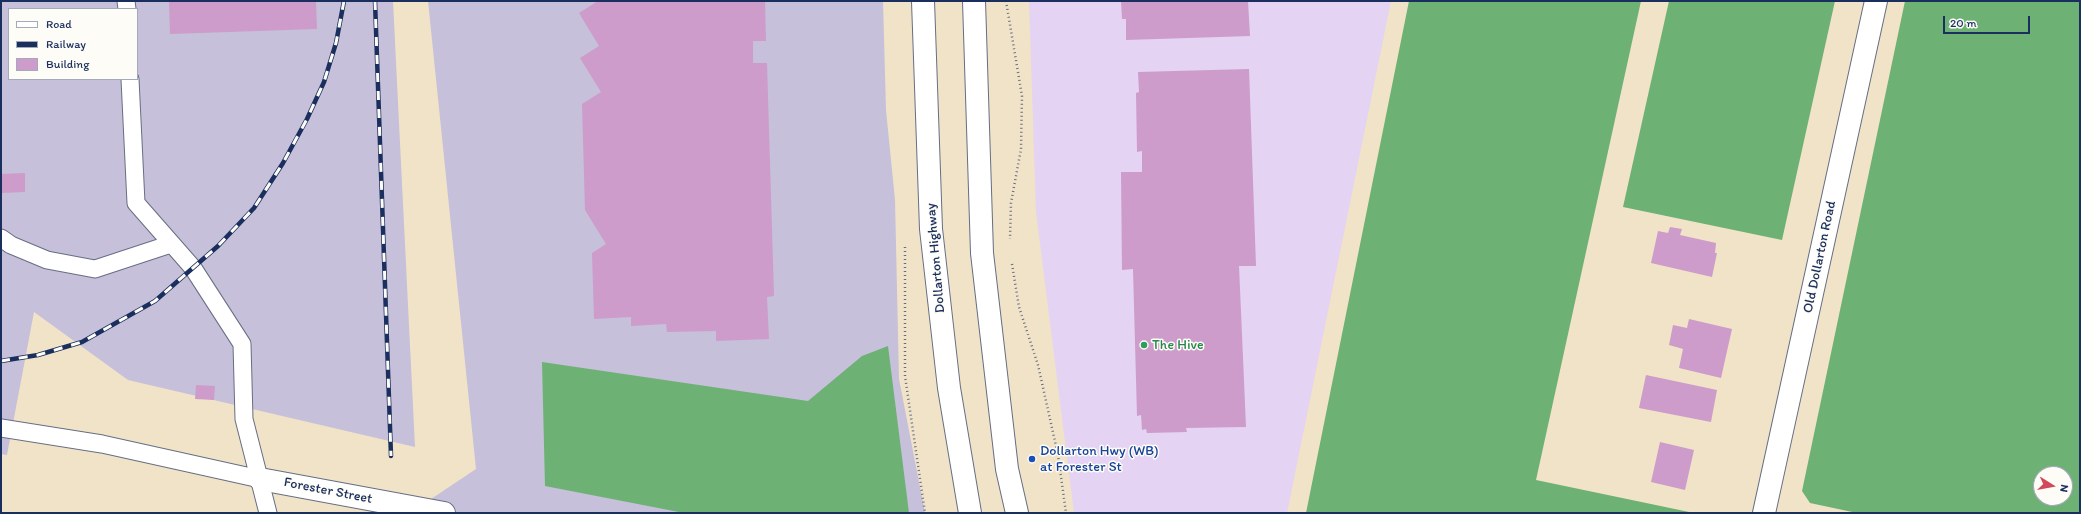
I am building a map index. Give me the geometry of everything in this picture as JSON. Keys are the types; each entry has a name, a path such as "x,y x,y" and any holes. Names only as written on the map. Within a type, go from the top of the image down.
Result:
{"street":[{"name":"Dollarton Highway","path":"923,1 931,229 949,388 965,508"},
{"path":"974,1 982,253 1008,469 1017,513"},
{"name":"Old Dollarton Road","path":"1764,513 1876,1"},
{"name":"Forester Street","path":"260,479 444,513"}],"lane":[{"path":"130,80 136,202 193,268 242,344 244,419 268,513"},
{"path":"1,238 11,245 47,260 95,269 172,244"},
{"path":"1,428 102,444 260,479"}],"path":[{"path":"1006,1 1022,96 1021,149 1011,203 1010,242"},
{"path":"1011,258 1019,307 1038,364 1056,448 1066,513"}],"shaded area":[{"path":"1,1 393,1 415,447 128,380 34,312 7,455 1,454"},
{"path":"428,1 883,1 886,110 895,200 899,379 925,513 410,513 476,469"},
{"path":"1029,1 1391,1 1287,513 1074,513 1036,212"}],"green space":[{"path":"1409,1 1641,1 1536,480 1694,513 1306,513"},
{"path":"1669,1 1835,1 1782,240 1623,207"},
{"path":"1905,1 2080,1 2080,513 1857,513 1810,503 1802,491"},
{"path":"888,346 909,513 684,513 545,486 542,362 808,401 862,356"}],"building":[{"path":"169,1 316,1 317,29 170,34"},
{"path":"598,1 765,1 766,41 753,41 753,63 767,63 774,296 767,297 769,339 716,341 716,331 667,332 666,324 631,326 631,317 594,319 592,253 606,244 585,210 582,104 601,92 580,58 599,46 579,13"},
{"path":"1121,1 1248,1 1250,36 1126,40 1126,19 1122,19"},
{"path":"1249,69 1256,266 1239,266 1246,427 1186,428 1187,432 1147,433 1146,429 1142,430 1141,415 1137,416 1133,269 1122,270 1121,172 1142,172 1142,151 1137,152 1136,93 1139,92 1138,72"},
{"path":"25,173 25,192 1,193 1,174"},
{"path":"1670,227 1682,229 1680,235 1716,243 1715,253 1717,253 1712,277 1651,263 1658,231 1668,233"},
{"path":"1689,319 1732,329 1721,378 1679,368 1683,349 1669,345 1673,325 1687,328"},
{"path":"1646,375 1717,390 1711,422 1639,408"},
{"path":"196,385 215,386 214,400 195,399"},
{"path":"1660,442 1694,450 1685,490 1651,482"}],"railway":[{"path":"1,361 38,355 82,342 155,301 218,246 254,208 283,163 307,119 324,82 336,43 344,1"},
{"path":"375,1 391,456"}],"place":[{"name":"The Hive","path":"1144,345"},
{"name":"Dollarton Hwy (WB) at Forester St","path":"1032,459"}]}
